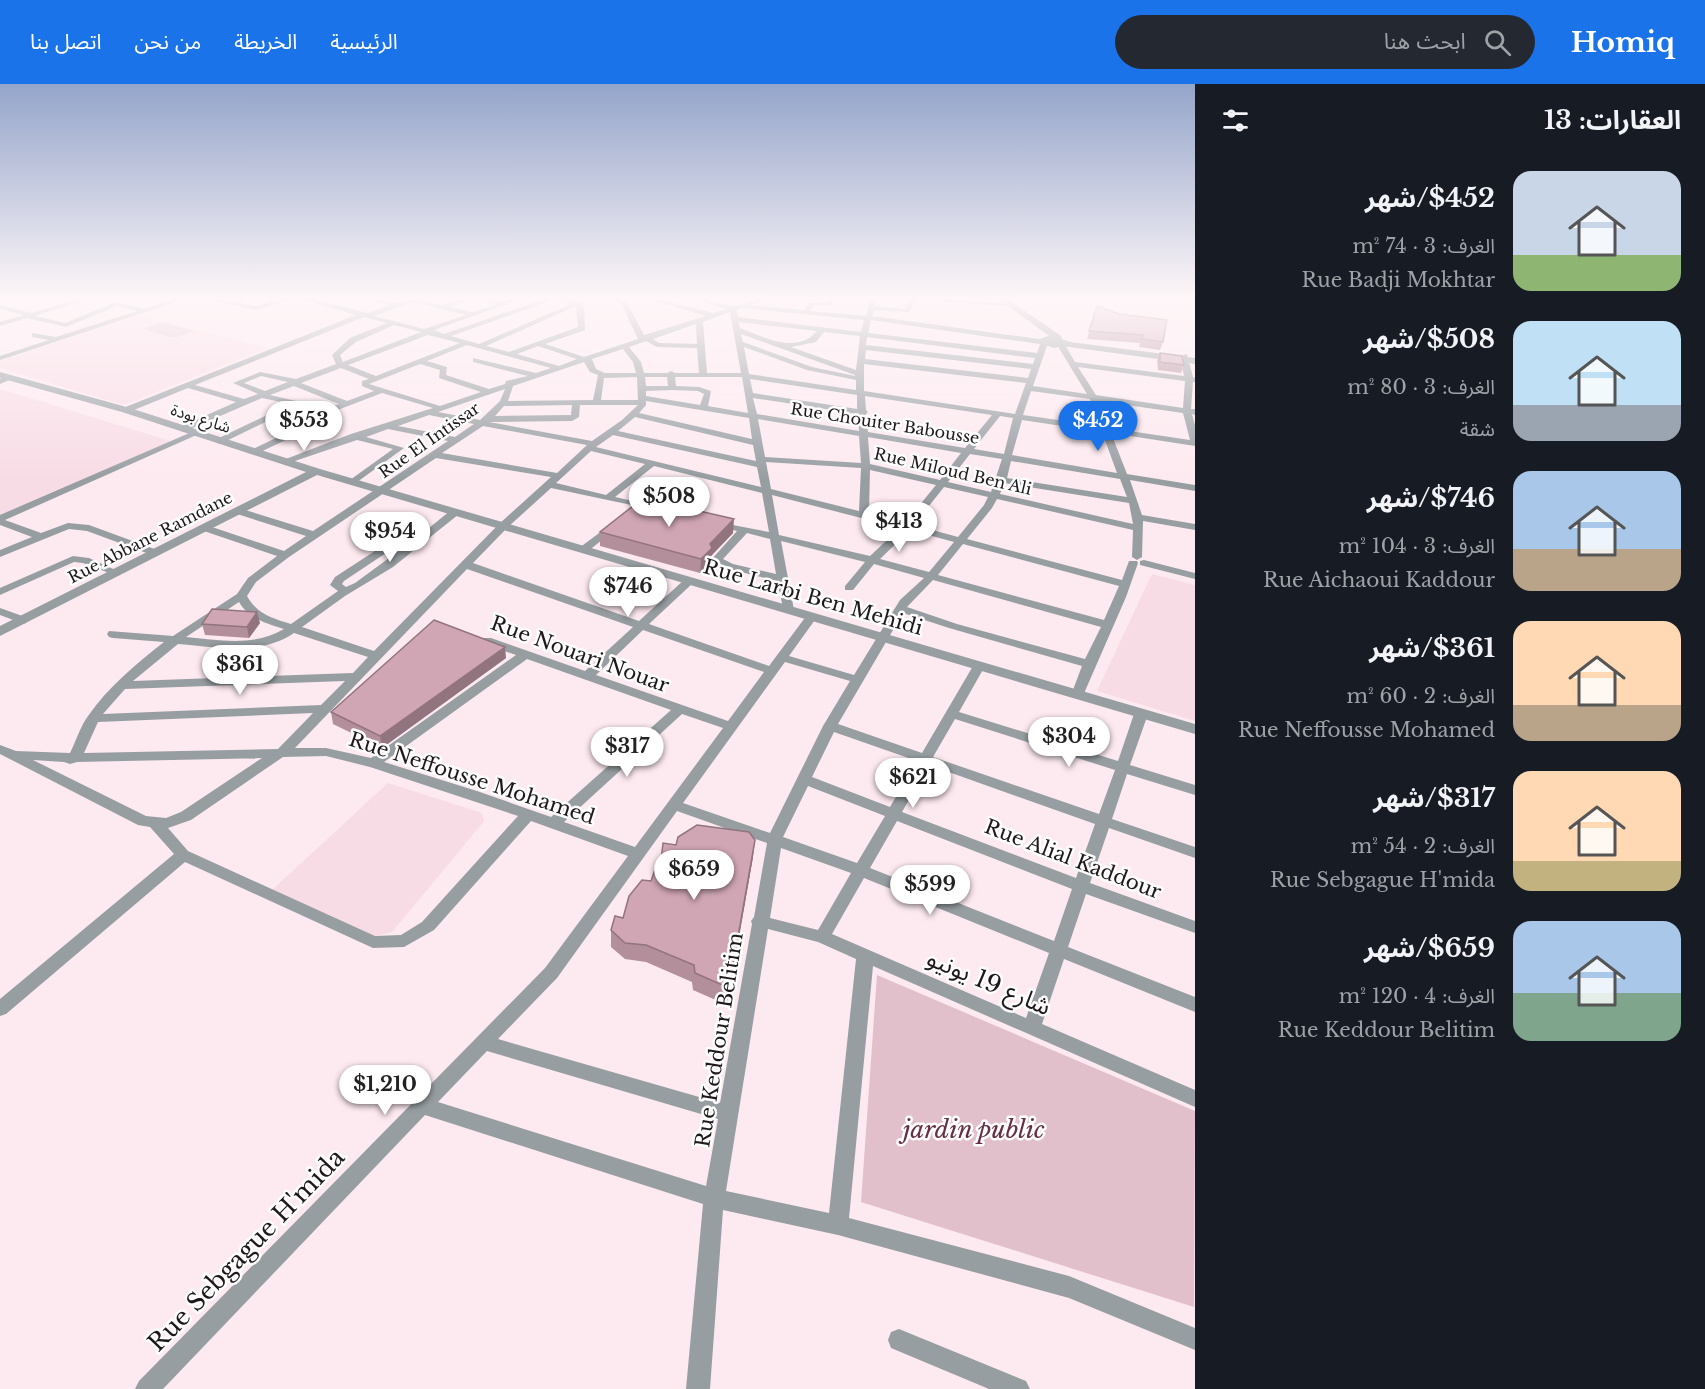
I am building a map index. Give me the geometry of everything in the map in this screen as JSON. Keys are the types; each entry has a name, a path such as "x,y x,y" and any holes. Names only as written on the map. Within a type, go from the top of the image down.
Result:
{"street":[{"path":"126,410 256,358"},
{"path":"337,358 340,365 374,378"},
{"path":"0,521 184,434 244,402 359,358"},
{"path":"427,358 374,378 365,384 437,407"},
{"path":"465,376 480,358"},
{"path":"524,358 556,367"},
{"path":"580,358 590,362 593,370 604,375 671,373 747,376 1195,443 1191,411 1190,358"},
{"path":"283,462 437,407 586,358"},
{"path":"4,751 142,821 156,824 167,823 186,816 271,758 285,751 377,656 423,619 467,565 503,526 592,446 634,414 643,396 640,373 634,358"},
{"path":"702,358 703,374"},
{"path":"743,358 760,462 773,513 789,610"},
{"path":"782,358 806,369 859,376"},
{"path":"813,358 859,376"},
{"path":"862,358 859,376 864,412 862,435 866,466 864,515"},
{"path":"862,361 934,358"},
{"name":"Rue Keddour Belitim","path":"698,1389 714,1198 759,921 775,838 830,726 900,608 987,510 1008,459 1018,417 1045,358"},
{"path":"1052,358 1093,397 1191,411"},
{"path":"1059,358 1075,364 1192,380"},
{"path":"476,360 533,375"},
{"path":"419,361 442,368 445,371 442,376 465,376 486,391"},
{"path":"1075,364 1093,397 1138,517 1138,561 1088,664 1077,695"},
{"path":"671,373 672,388"},
{"path":"331,411 295,405 263,395 237,383 260,374 296,382 348,404"},
{"path":"597,403 600,377 604,375"},
{"name":"شارع بودة","path":"3,379 126,410 184,434 196,433 256,451 283,462"},
{"name":"شارع بودة","path":"3,379 242,454 283,462"},
{"name":"Rue El Intissar","path":"75,758 93,718 122,685 175,640 241,596 252,580 285,555 483,422 502,404 510,390 509,383"},
{"path":"187,385 244,402"},
{"path":"502,404 597,403 643,396 672,388 706,391 708,399 704,407"},
{"path":"256,451 323,419 331,411 381,391"},
{"path":"750,395 864,412"},
{"name":"Rue Chouiter Babousse","path":"643,396 862,435 1195,488"},
{"path":"483,422 572,418 575,417 576,403"},
{"path":"220,441 295,405"},
{"path":"425,412 592,446 1126,584"},
{"path":"634,414 757,443"},
{"path":"849,588 872,560 907,526 997,414"},
{"path":"383,426 456,440"},
{"name":"Rue Miloud Ben Ali","path":"612,432 760,462 866,466 1138,528"},
{"path":"352,482 400,448 354,436"},
{"path":"436,455 559,476"},
{"name":"Rue Larbi Ben Mehidi","path":"283,462 1195,729"},
{"path":"608,498 652,463"},
{"name":"Rue Abbane Ramdane","path":"0,632 315,471"},
{"path":"1001,480 1133,501"},
{"path":"550,485 608,498 632,512 663,511"},
{"path":"238,511 314,535"},
{"path":"113,634 234,645 260,643 280,637 345,591 359,585 455,512"},
{"path":"583,550 632,512"},
{"path":"1138,517 1195,527"},
{"path":"0,521 39,536"},
{"path":"710,522 930,575 1108,625"},
{"path":"0,554 61,527 82,527 156,553"},
{"path":"205,528 285,555"},
{"path":"744,530 716,559 717,562 784,579"},
{"path":"345,591 337,587 337,582 389,546 405,536 426,536"},
{"path":"389,546 407,550"},
{"path":"0,592 73,559 86,560 117,573"},
{"path":"1138,561 1195,576"},
{"path":"467,565 772,671"},
{"path":"0,579 16,585"},
{"path":"586,676 689,581"},
{"path":"241,596 249,610 291,629 377,656"},
{"path":"900,608 953,626 1088,664"},
{"path":"0,611 24,620"},
{"name":"Rue Sebgague H'mida","path":"147,1389 556,966 811,617"},
{"name":"Rue Nouari Nouar","path":"472,636 730,726"},
{"path":"374,763 526,654"},
{"path":"781,657 856,679"},
{"path":"822,938 863,871 892,813 979,666"},
{"path":"122,685 357,677"},
{"path":"93,718 325,709"},
{"path":"553,822 680,710"},
{"path":"952,714 1195,790"},
{"path":"1032,1027 1060,949 1079,885 1141,714"},
{"path":"830,726 1195,853"},
{"name":"Rue Neffousse Mohamed","path":"4,751 75,758 285,751 326,752 374,763 553,822 638,854"},
{"path":"53,776 75,758"},
{"name":"Rue Alial Kaddour","path":"803,779 1195,927"},
{"path":"674,805 775,838 863,871 1195,1005"},
{"path":"156,824 183,855 373,942 387,943 404,940 428,926 528,814"},
{"path":"0,1009 183,855"},
{"name":"شارع 19 يونيو","path":"759,921 822,938 1195,1099"},
{"path":"838,1225 865,956"},
{"path":"484,1043 729,1114"},
{"path":"423,1106 714,1198 838,1225 1069,1287 1195,1339"},
{"path":"899,1340 1018,1389"}],"shaded area":[{"path":"6,358 243,358 124,405 0,368 0,360"},
{"path":"0,389 171,441 0,517"},
{"path":"1152,574 1195,585 1195,721 1097,691"},
{"path":"388,783 482,813 484,821 392,932 370,937 272,890"}],"green space":[{"name":"jardin public","path":"877,975 1195,1111 1194,1307 861,1202"}],"building":[{"path":"1160,358 1182,358 1184,365 1160,362"},
{"path":"643,498 734,519 710,544 712,548 701,559 600,532"},
{"path":"212,609 257,612 247,627 202,624"},
{"path":"434,620 505,647 380,736 331,712"},
{"path":"697,825 749,832 755,840 729,988 695,973 694,965 646,945 625,943 611,930 615,916 623,918 629,896 642,880 651,881 657,864 661,861 663,843 676,845 678,837"}]}
